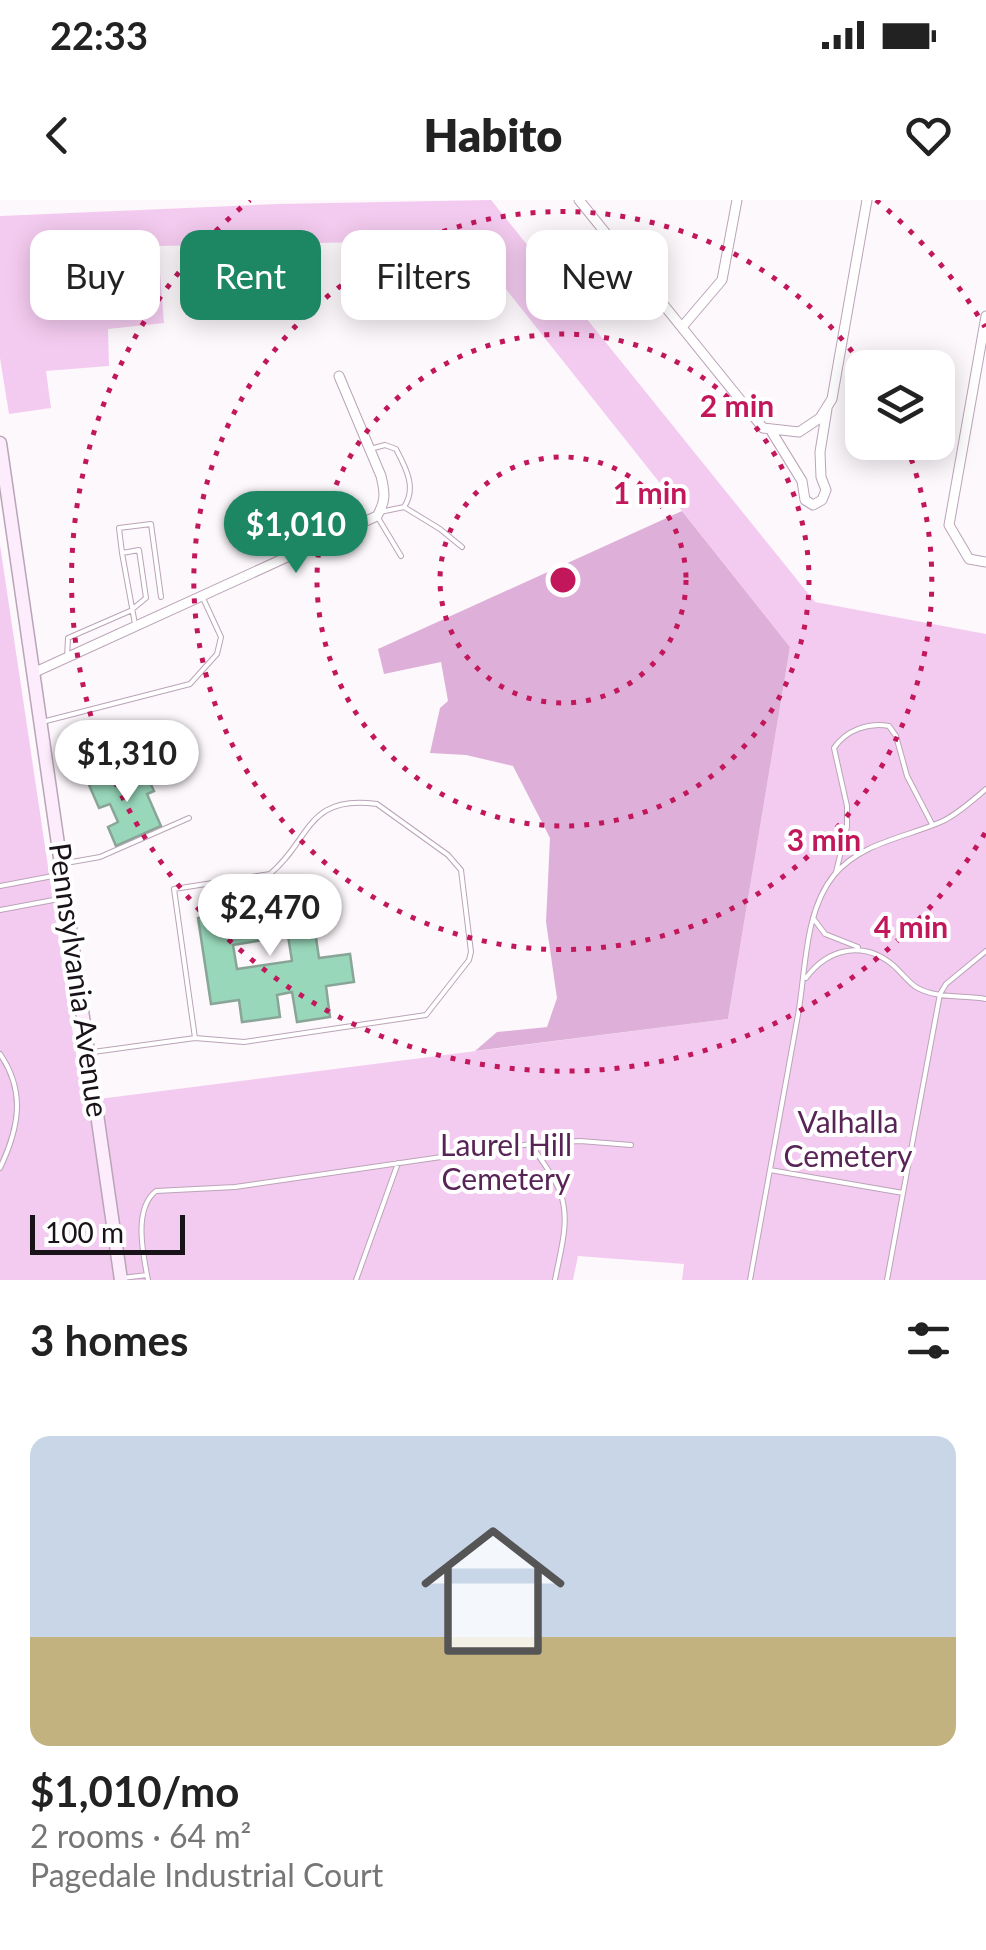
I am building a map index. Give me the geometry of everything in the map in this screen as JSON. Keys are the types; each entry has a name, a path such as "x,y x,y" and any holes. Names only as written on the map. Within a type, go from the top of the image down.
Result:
{"street":[{"path":"579,200 763,428 799,432 820,418 832,399 868,200"},
{"path":"682,327 722,280 738,200"},
{"path":"986,316 949,526 969,559 986,562"},
{"path":"33,672 378,514 386,492 339,376"},
{"path":"770,429 802,481 806,500 813,504 822,500 826,490 820,466 828,406"},
{"name":"Pennsylvania Avenue","path":"0,443 121,1279"}],"lane":[{"path":"370,449 386,445 396,449 411,485 411,497 404,508"},
{"path":"402,556 378,514 404,508 462,547"},
{"path":"135,625 119,528 150,524 160,597"},
{"path":"67,657 68,638 130,611 146,598 139,550 122,552"},
{"path":"140,560 155,558"},
{"path":"40,722 190,684 217,654 221,637 202,596"},
{"path":"750,1280 814,918 835,874 847,827 848,806 834,748 840,738 877,724 890,726 907,776 932,824"},
{"path":"835,874 880,842 945,820 986,789"},
{"path":"88,1053 195,1038 244,1042 426,1014 458,976 471,952 460,870 448,855 368,802 320,812 270,874 174,889 195,1038"},
{"path":"0,886 100,857 189,818"},
{"path":"0,910 66,898"},
{"path":"814,918 825,934 863,948 893,965 917,988 986,999"},
{"path":"805,979 815,966 830,957 863,948"},
{"path":"887,1280 940,994 946,984 986,951"},
{"path":"0,1054 11,1069 19,1102 12,1144 0,1168"},
{"path":"121,1279 148,1278 142,1212 146,1199 156,1192 235,1187 531,1144 580,1140 631,1145"},
{"path":"531,1144 560,1192 563,1207 565,1228 555,1280"},
{"path":"356,1280 398,1163"},
{"path":"770,1170 903,1193"}],"green space":[{"path":"491,200 526,243 526,314 506,289 506,230 341,230 341,242 321,243 321,230 180,230 180,246 160,246 160,230 30,230 30,320 160,320 160,272 164,323 108,329 109,366 46,371 51,408 9,414 0,358 0,216"},
{"path":"530,320 588,320 815,602 986,634 986,1280 682,1280 684,1264 578,1256 573,1280 0,1280 0,545 83,1101 728,1019 790,647"}],"shaded area":[{"path":"682,511 790,647 728,1019 475,1051 497,1032 547,1027 557,998 546,922 550,838 513,766 466,755 430,753 440,708 448,701 441,662 384,674 378,649"}],"building":[{"path":"126,769 132,781 142,776 144,780 148,778 154,791 147,794 161,826 116,846 108,827 118,822 110,804 99,808 89,785"},
{"path":"281,889 284,908 311,904 319,958 350,954 354,982 326,986 330,1017 297,1022 292,992 277,995 280,1017 242,1022 239,1000 211,1004 198,918 242,912 239,895","holes":["288,936 292,961 237,969 233,945"]}],"park label":[{"name":"Valhalla Cemetery","path":"848,1140"},
{"name":"Laurel Hill Cemetery","path":"506,1163"}]}
